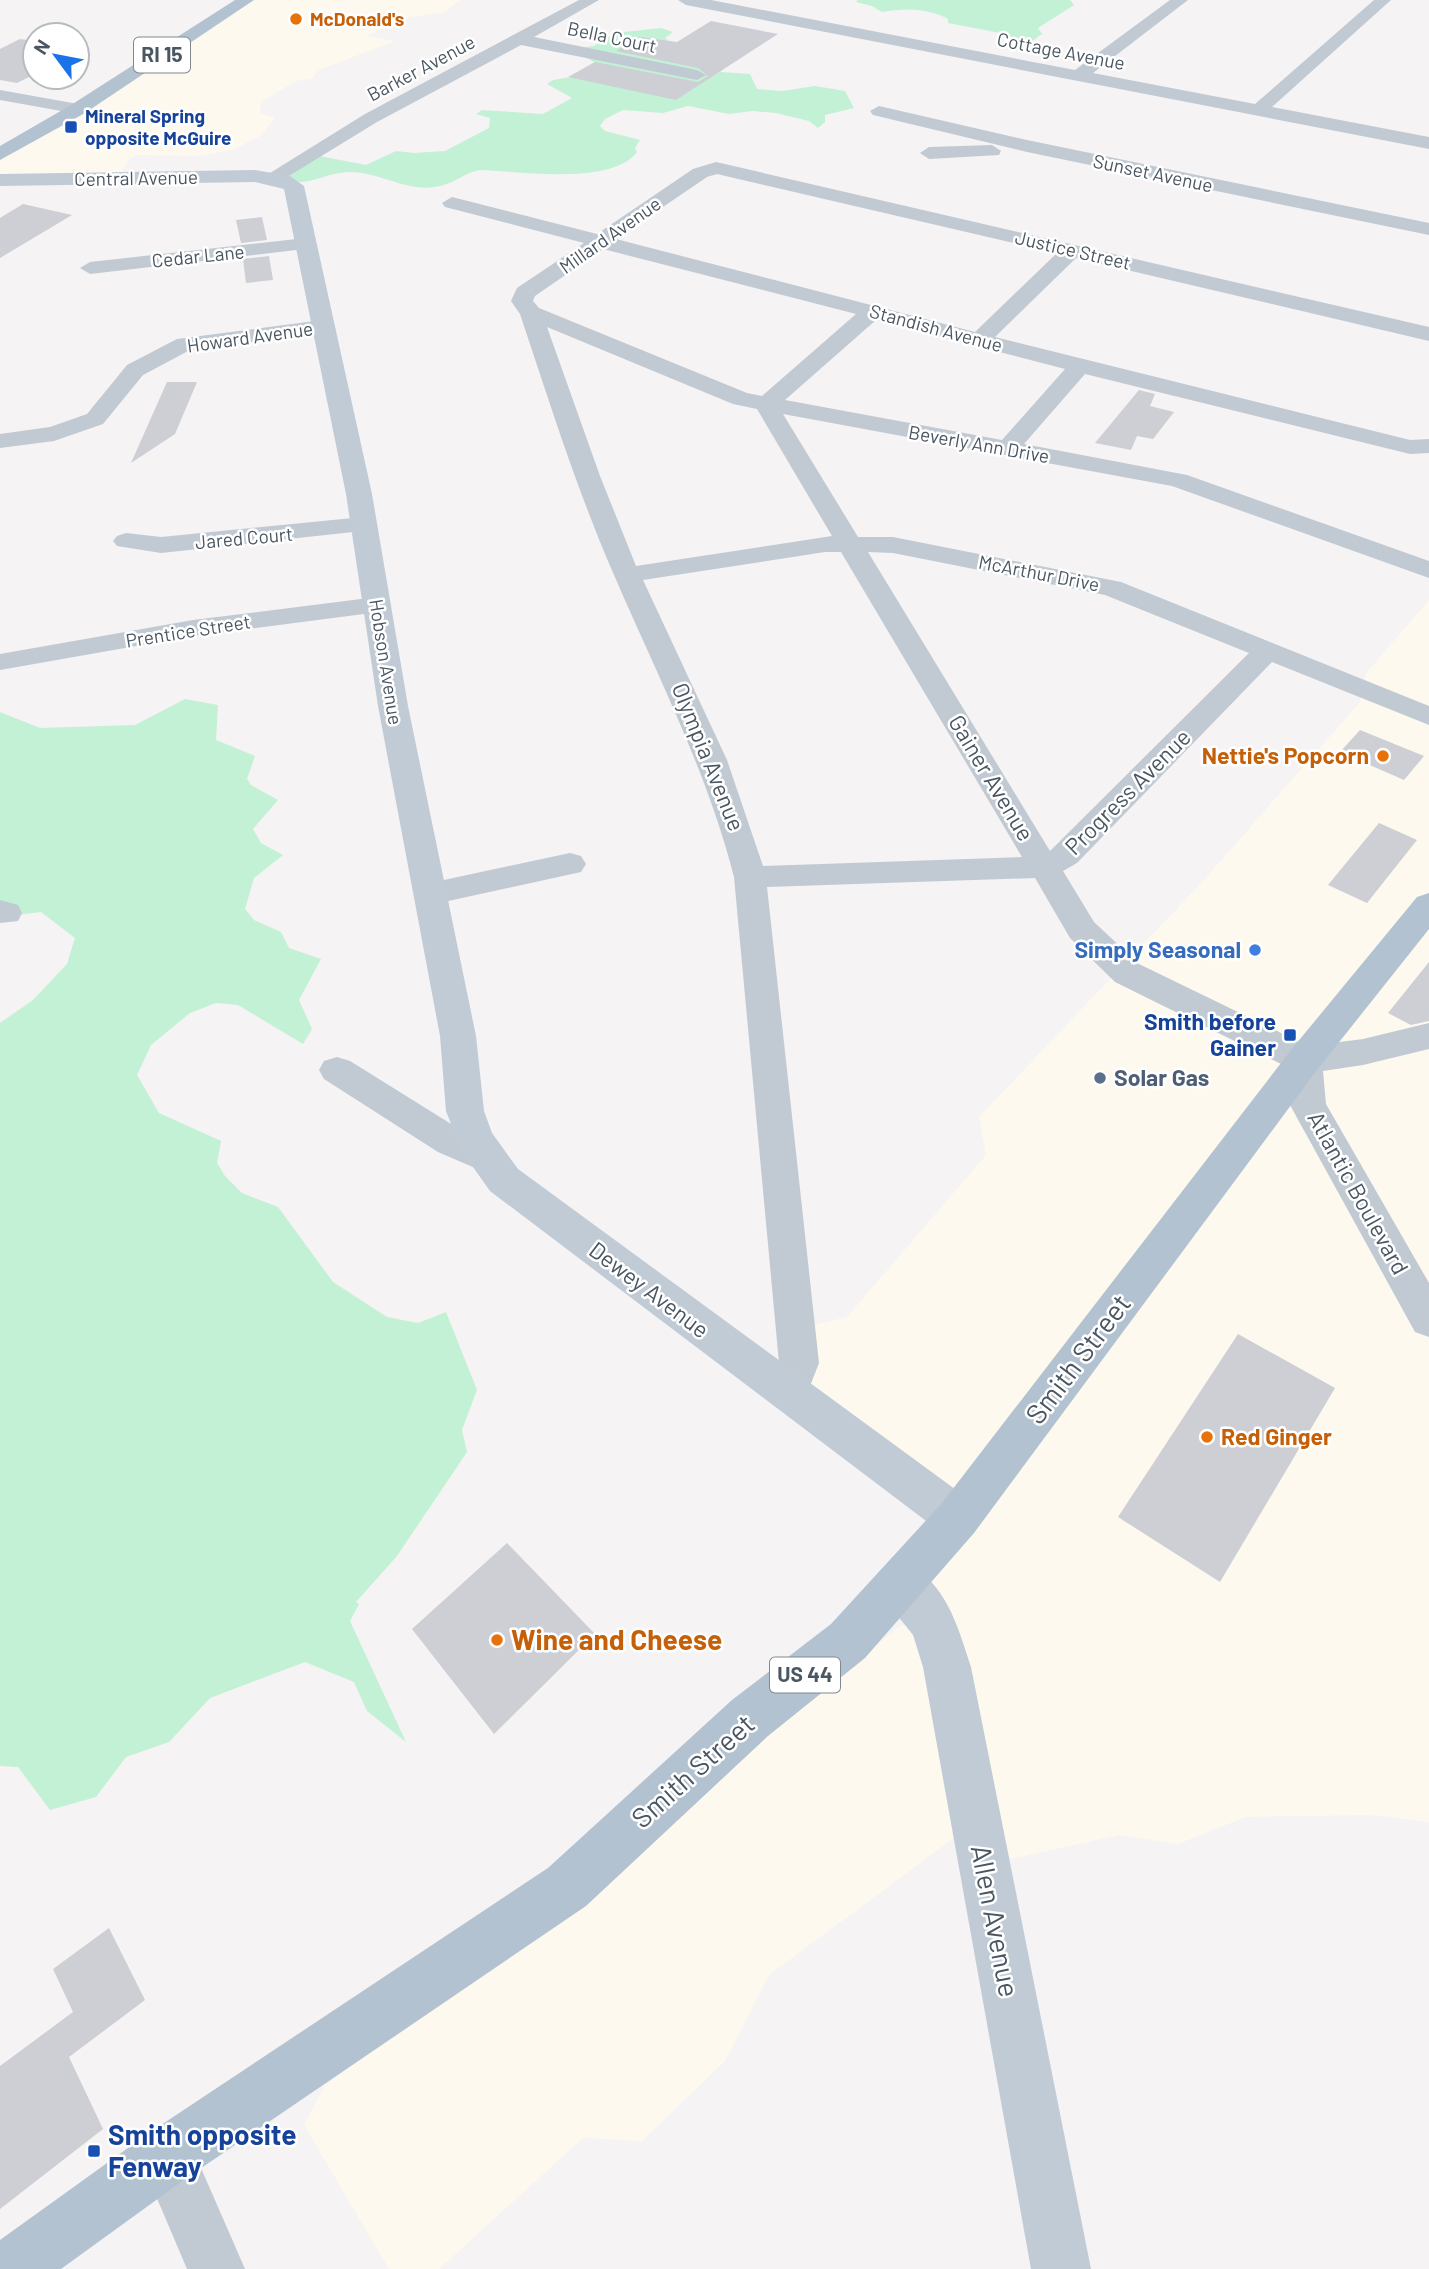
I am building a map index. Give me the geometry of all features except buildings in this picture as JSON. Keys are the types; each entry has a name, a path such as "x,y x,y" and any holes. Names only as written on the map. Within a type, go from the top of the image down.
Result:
{"main road":[{"name":"RI 15","path":"0,154 78,108 246,0"},
{"name":"Smith Street","path":"10,2269 167,2156 567,1887 751,1718 848,1641 902,1584 958,1518 1304,1060 1429,905"}],"street":[{"name":"Barker Avenue","path":"272,178 371,118 592,0"},
{"name":"Cottage Avenue","path":"686,0 1429,143"},
{"path":"776,17 793,0"},
{"path":"1078,76 1180,0"},
{"path":"1259,110 1382,0"},
{"name":"Bella Court","path":"518,39 697,75"},
{"path":"0,95 78,108"},
{"name":"Sunset Avenue","path":"879,111 1027,146 1429,229"},
{"path":"1402,138 1429,137"},
{"path":"929,153 1003,151 1027,146"},
{"name":"Millard Avenue","path":"531,313 522,301 525,293 701,173 716,168"},
{"name":"Justice Street","path":"716,168 1429,334"},
{"name":"Central Avenue","path":"0,180 272,178"},
{"name":"Hobson Avenue","path":"272,178 290,182 294,186 318,289 322,327 363,525 393,706 458,1037 465,1111 475,1139 489,1159"},
{"name":"Standish Avenue","path":"452,203 1080,366 1402,446 1425,447"},
{"name":"Cedar Lane","path":"89,268 306,244"},
{"path":"981,339 1072,250"},
{"path":"766,405 873,311"},
{"name":"Beverly Ann Drive","path":"531,313 723,393 766,405 1197,485 1429,570"},
{"name":"Olympia Avenue","path":"531,313 587,481 627,575 715,764 740,832 750,877 799,1363 788,1391"},
{"name":"Howard Avenue","path":"0,441 62,432 95,419 135,370 185,344 322,327"},
{"path":"1006,450 1080,366"},
{"name":"Gainer Avenue","path":"766,405 1082,930 1127,973 1304,1060"},
{"name":"Jared Court","path":"126,541 161,545 363,525"},
{"name":"McArthur Drive","path":"627,575 825,544 894,545 1112,588 1429,716"},
{"name":"Prentice Street","path":"0,662 193,628 377,605"},
{"name":"Progress Avenue","path":"750,877 1045,867 1066,856 1267,651"},
{"path":"430,894 570,864"},
{"path":"1304,1060 1363,1052 1429,1036"},
{"name":"Atlantic Boulevard","path":"1304,1060 1308,1105 1429,1320"},
{"name":"Dewey Avenue","path":"337,1070 451,1142 489,1159 504,1180 958,1518"},
{"name":"Allen Avenue","path":"902,1584 933,1623 947,1667 1061,2269"},
{"path":"167,2156 216,2269"}],"shaded area":[{"path":"254,0 460,0 444,12 408,18 366,36 395,41 319,70 311,79 296,81 261,102 260,113 275,118 260,136 235,149 199,156 136,155 128,160 119,178 0,182 0,160 166,60"},
{"path":"1429,600 1429,1822 1369,1815 1246,1817 1178,1844 1119,1835 1011,1859 998,1852 989,1812 769,1975 725,2061 642,2141 583,2138 439,2269 389,2269 304,2125 325,2085 531,1930 900,1626 935,1619 923,1582 962,1530 801,1398 800,1328 847,1317 986,1155 979,1117 1203,881 1360,702 1366,673"}],"green space":[{"path":"1070,0 1074,5 1038,28 1042,34 1028,44 1000,33 948,23 948,19 932,13 907,10 882,12 856,2"},
{"path":"661,28 673,32 665,38 671,43 720,58 721,72 750,74 757,89 782,91 815,86 845,91 854,108 825,115 825,122 818,128 809,121 776,113 752,111 729,114 688,106 663,113 623,110 605,119 600,126 605,131 640,140 635,148 637,152 624,163 587,173 541,174 480,170 445,185 428,188 348,172 298,182 279,179 314,155 366,165 396,151 445,151 489,128 490,118 476,114 482,110 543,114 572,98 547,84 553,80 571,77 595,63 583,55 579,48 594,46 615,33"},
{"path":"185,699 218,705 216,740 255,756 247,779 251,785 278,800 253,829 261,843 283,855 254,878 245,909 254,920 281,932 289,948 321,959 299,1000 312,1029 303,1044 238,1005 216,1003 190,1013 151,1045 137,1075 159,1113 221,1141 217,1163 225,1176 242,1193 278,1207 333,1282 387,1317 418,1323 446,1312 477,1390 462,1430 467,1452 397,1556 356,1602 359,1604 350,1621 406,1742 367,1711 354,1682 305,1662 210,1698 169,1742 126,1757 96,1797 50,1810 18,1767 0,1766 0,1023 33,1000 67,964 75,938 41,912 0,917 0,712 40,728 135,725"}],"place":[{"name":"McDonald's","path":"296,19"},
{"name":"Mineral Spring opposite McGuire","path":"71,127"},
{"name":"Nettie's Popcorn","path":"1383,756"},
{"name":"Simply Seasonal","path":"1255,950"},
{"name":"Smith before Gainer","path":"1290,1035"},
{"name":"Solar Gas","path":"1100,1078"},
{"name":"Red Ginger","path":"1207,1437"},
{"name":"Wine and Cheese","path":"497,1640"},
{"name":"Smith opposite Fenway","path":"94,2151"}]}
